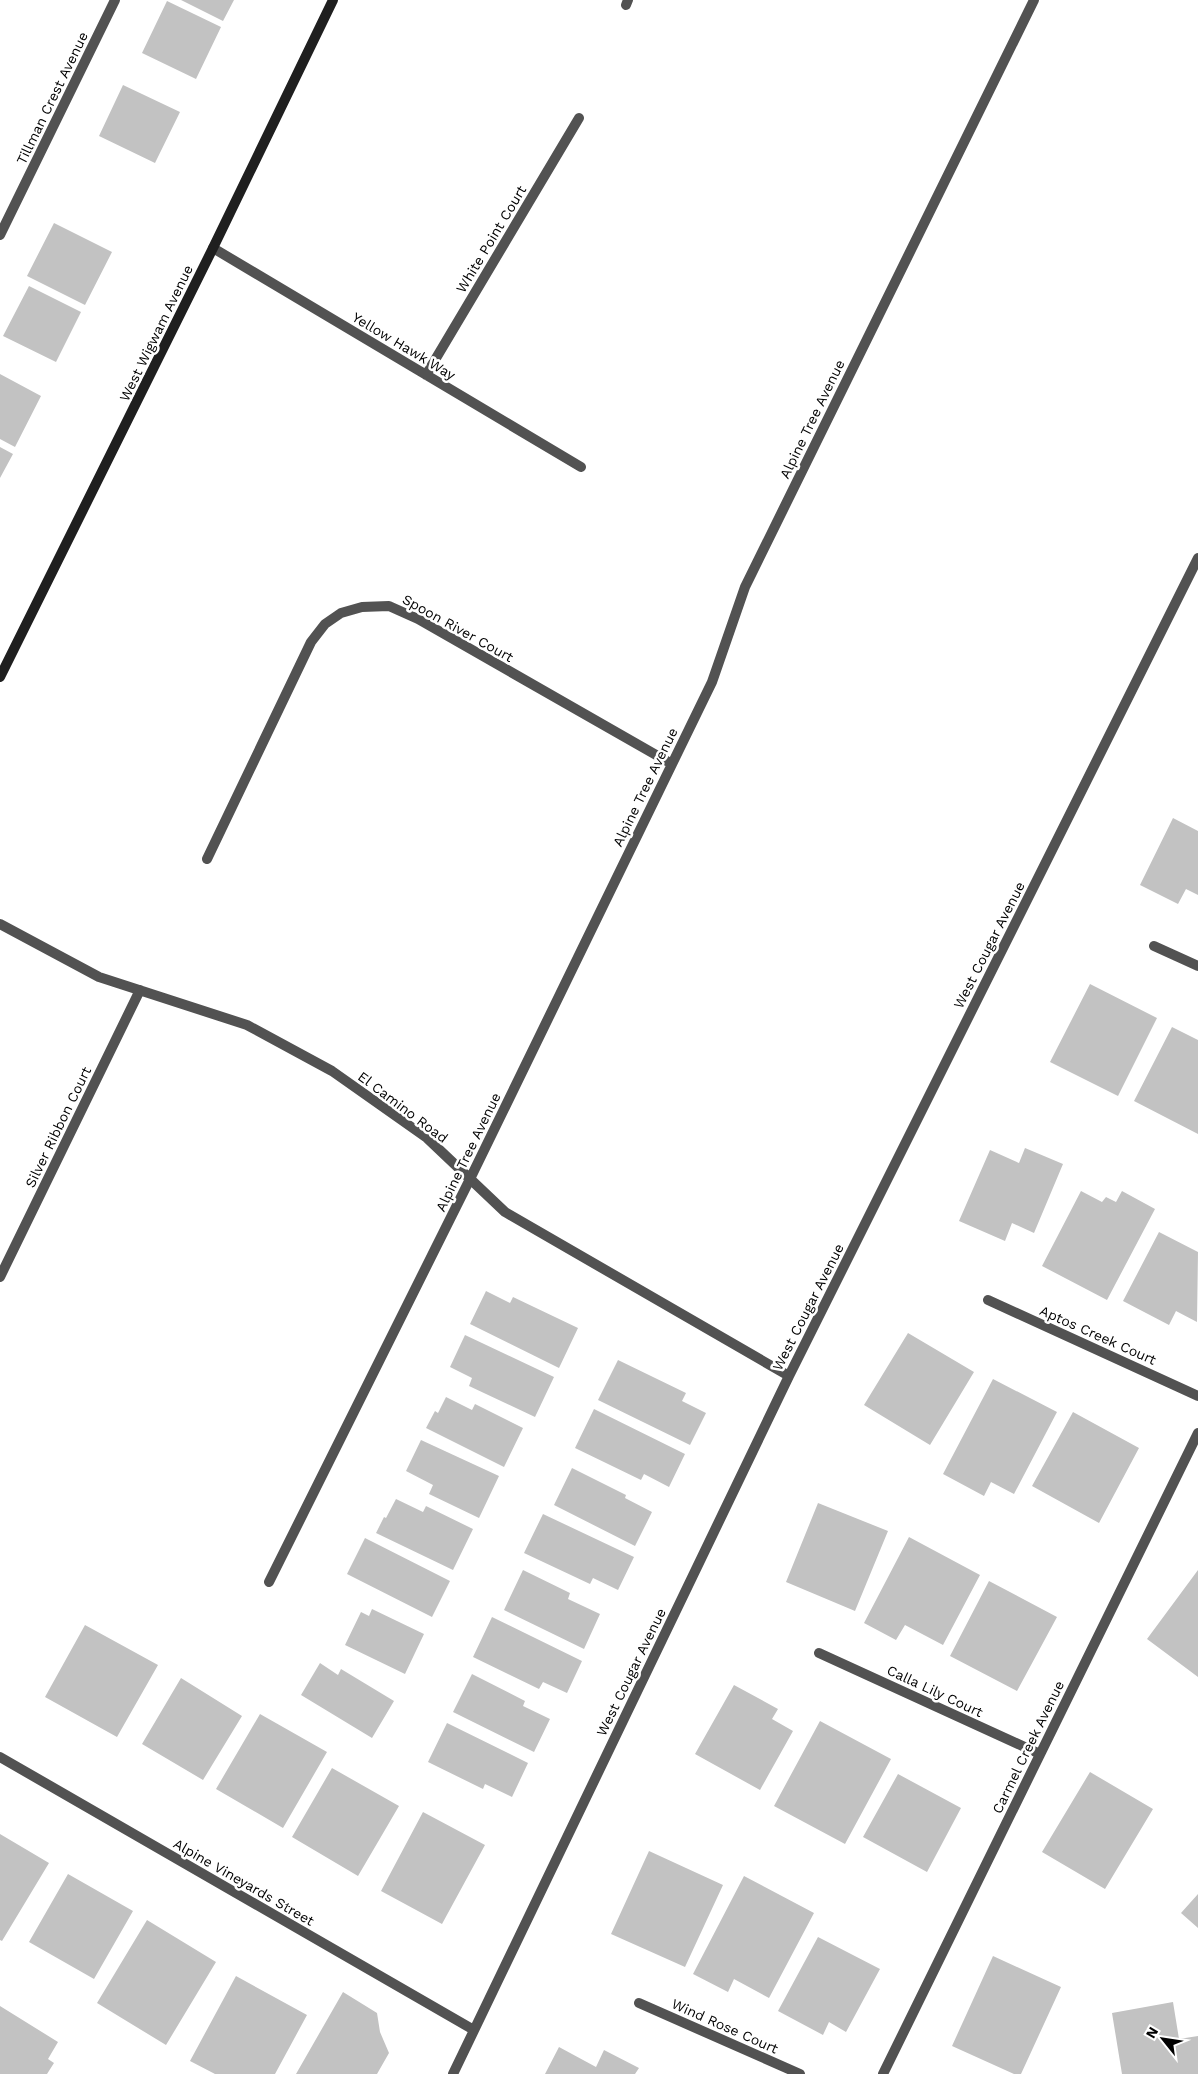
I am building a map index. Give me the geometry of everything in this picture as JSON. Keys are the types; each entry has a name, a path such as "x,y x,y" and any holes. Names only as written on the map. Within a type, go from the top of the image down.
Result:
{"street":[{"name":"Tillman Crest Avenue","path":"0,235 115,0"},
{"name":"West Wigwam Avenue","path":"0,677 213,248 332,0"},
{"name":"Alpine Tree Avenue","path":"269,1582 470,1179 712,682 745,587 1034,0"},
{"name":"White Point Court","path":"426,375 579,118"},
{"name":"Yellow Hawk Way","path":"213,248 581,467"},
{"name":"West Cougar Avenue","path":"453,2074 789,1376 1198,558"},
{"name":"Spoon River Court","path":"207,858 311,642 325,624 341,613 362,607 389,606 418,619 672,764"},
{"name":"El Camino Road","path":"0,924 100,977 247,1025 332,1071 427,1138 504,1212 789,1376"},
{"path":"1154,946 1198,966"},
{"name":"Silver Ribbon Court","path":"0,1277 140,990"},
{"name":"Aptos Creek Court","path":"988,1300 1198,1396"},
{"name":"Carmel Creek Avenue","path":"883,2074 1198,1433"},
{"name":"Calla Lily Court","path":"819,1653 1040,1754"},
{"name":"Alpine Vineyards Street","path":"0,1757 474,2030"},
{"name":"Wind Rose Court","path":"639,2003 800,2074"}],"building":[{"path":"181,0 234,0 223,21"},
{"path":"167,1 221,27 196,79 142,53"},
{"path":"123,85 180,112 155,163 99,136"},
{"path":"54,223 112,252 85,305 27,276"},
{"path":"29,286 81,312 56,362 3,336"},
{"path":"0,374 41,396 15,447 0,439"},
{"path":"0,447 13,454 0,478"},
{"path":"1173,818 1198,831 1198,895 1186,889 1178,904 1140,885"},
{"path":"1090,984 1157,1018 1118,1096 1050,1062"},
{"path":"1172,1027 1198,1040 1198,1134 1134,1101"},
{"path":"1025,1148 1063,1164 1034,1233 1012,1223 1005,1241 959,1221 990,1150 1019,1163"},
{"path":"1081,1191 1102,1202 1106,1197 1116,1202 1122,1191 1155,1209 1107,1300 1042,1266"},
{"path":"1159,1232 1198,1252 1197,1322 1176,1311 1169,1325 1123,1301"},
{"path":"486,1291 510,1303 513,1297 578,1328 559,1368 470,1324"},
{"path":"908,1333 974,1372 930,1445 864,1405"},
{"path":"465,1335 554,1377 535,1417 469,1386 472,1378 450,1367"},
{"path":"618,1360 686,1393 682,1401 706,1413 690,1445 598,1400"},
{"path":"993,1379 1057,1412 1014,1494 991,1482 984,1496 943,1474"},
{"path":"446,1397 472,1410 475,1404 523,1428 504,1467 426,1428 435,1411 438,1413"},
{"path":"594,1409 685,1454 669,1487 644,1474 641,1480 575,1448"},
{"path":"1073,1412 1139,1448 1099,1523 1032,1486"},
{"path":"421,1440 499,1476 479,1518 429,1494 433,1485 406,1471"},
{"path":"572,1468 626,1495 625,1498 652,1512 635,1546 554,1505"},
{"path":"396,1499 423,1512 426,1506 473,1529 453,1570 376,1533"},
{"path":"818,1503 888,1531 855,1611 786,1582"},
{"path":"543,1514 634,1557 618,1590 593,1578 590,1584 524,1553"},
{"path":"909,1537 980,1575 943,1645 905,1625 896,1640 864,1623"},
{"path":"365,1538 450,1581 432,1617 347,1574"},
{"path":"523,1570 570,1593 568,1599 600,1614 584,1649 504,1610"},
{"path":"1198,1570 1198,1677 1147,1639"},
{"path":"989,1581 1057,1617 1017,1691 950,1656"},
{"path":"372,1609 424,1634 405,1674 345,1645 361,1612 369,1616"},
{"path":"492,1617 582,1661 567,1693 543,1682 539,1689 473,1657"},
{"path":"85,1625 158,1665 117,1737 45,1697"},
{"path":"320,1663 338,1675 341,1669 394,1701 372,1738 301,1695"},
{"path":"472,1674 525,1701 523,1706 550,1719 534,1752 453,1712"},
{"path":"181,1678 242,1716 203,1780 142,1744"},
{"path":"734,1685 778,1709 772,1719 793,1731 760,1790 695,1754"},
{"path":"260,1714 327,1752 283,1828 216,1789"},
{"path":"820,1721 891,1759 845,1844 774,1806"},
{"path":"447,1723 528,1763 512,1797 485,1784 483,1789 428,1762"},
{"path":"332,1768 399,1806 358,1876 292,1837"},
{"path":"1090,1772 1153,1809 1105,1889 1042,1852"},
{"path":"898,1774 961,1808 927,1872 863,1837"},
{"path":"423,1812 485,1845 442,1924 381,1891"},
{"path":"0,1834 49,1863 2,1941 0,1940"},
{"path":"649,1851 723,1885 685,1967 611,1934"},
{"path":"68,1874 133,1911 94,1979 29,1942"},
{"path":"744,1876 814,1913 769,1998 734,1979 728,1992 693,1974"},
{"path":"1198,1894 1198,1928 1181,1913"},
{"path":"147,1920 216,1962 166,2045 97,2003"},
{"path":"818,1937 880,1969 846,2032 829,2022 823,2035 778,2011"},
{"path":"993,1956 1061,1987 1021,2074 1014,2074 952,2046"},
{"path":"236,1976 307,2015 275,2074 215,2074 190,2061"},
{"path":"343,1992 377,2013 380,2032 389,2053 377,2074 296,2074"},
{"path":"1173,2002 1179,2039 1198,2036 1198,2074 1122,2074 1112,2013"},
{"path":"0,2006 58,2042 48,2059 54,2063 47,2074 0,2074"},
{"path":"559,2047 596,2067 604,2050 639,2068 635,2074 545,2074"}]}
